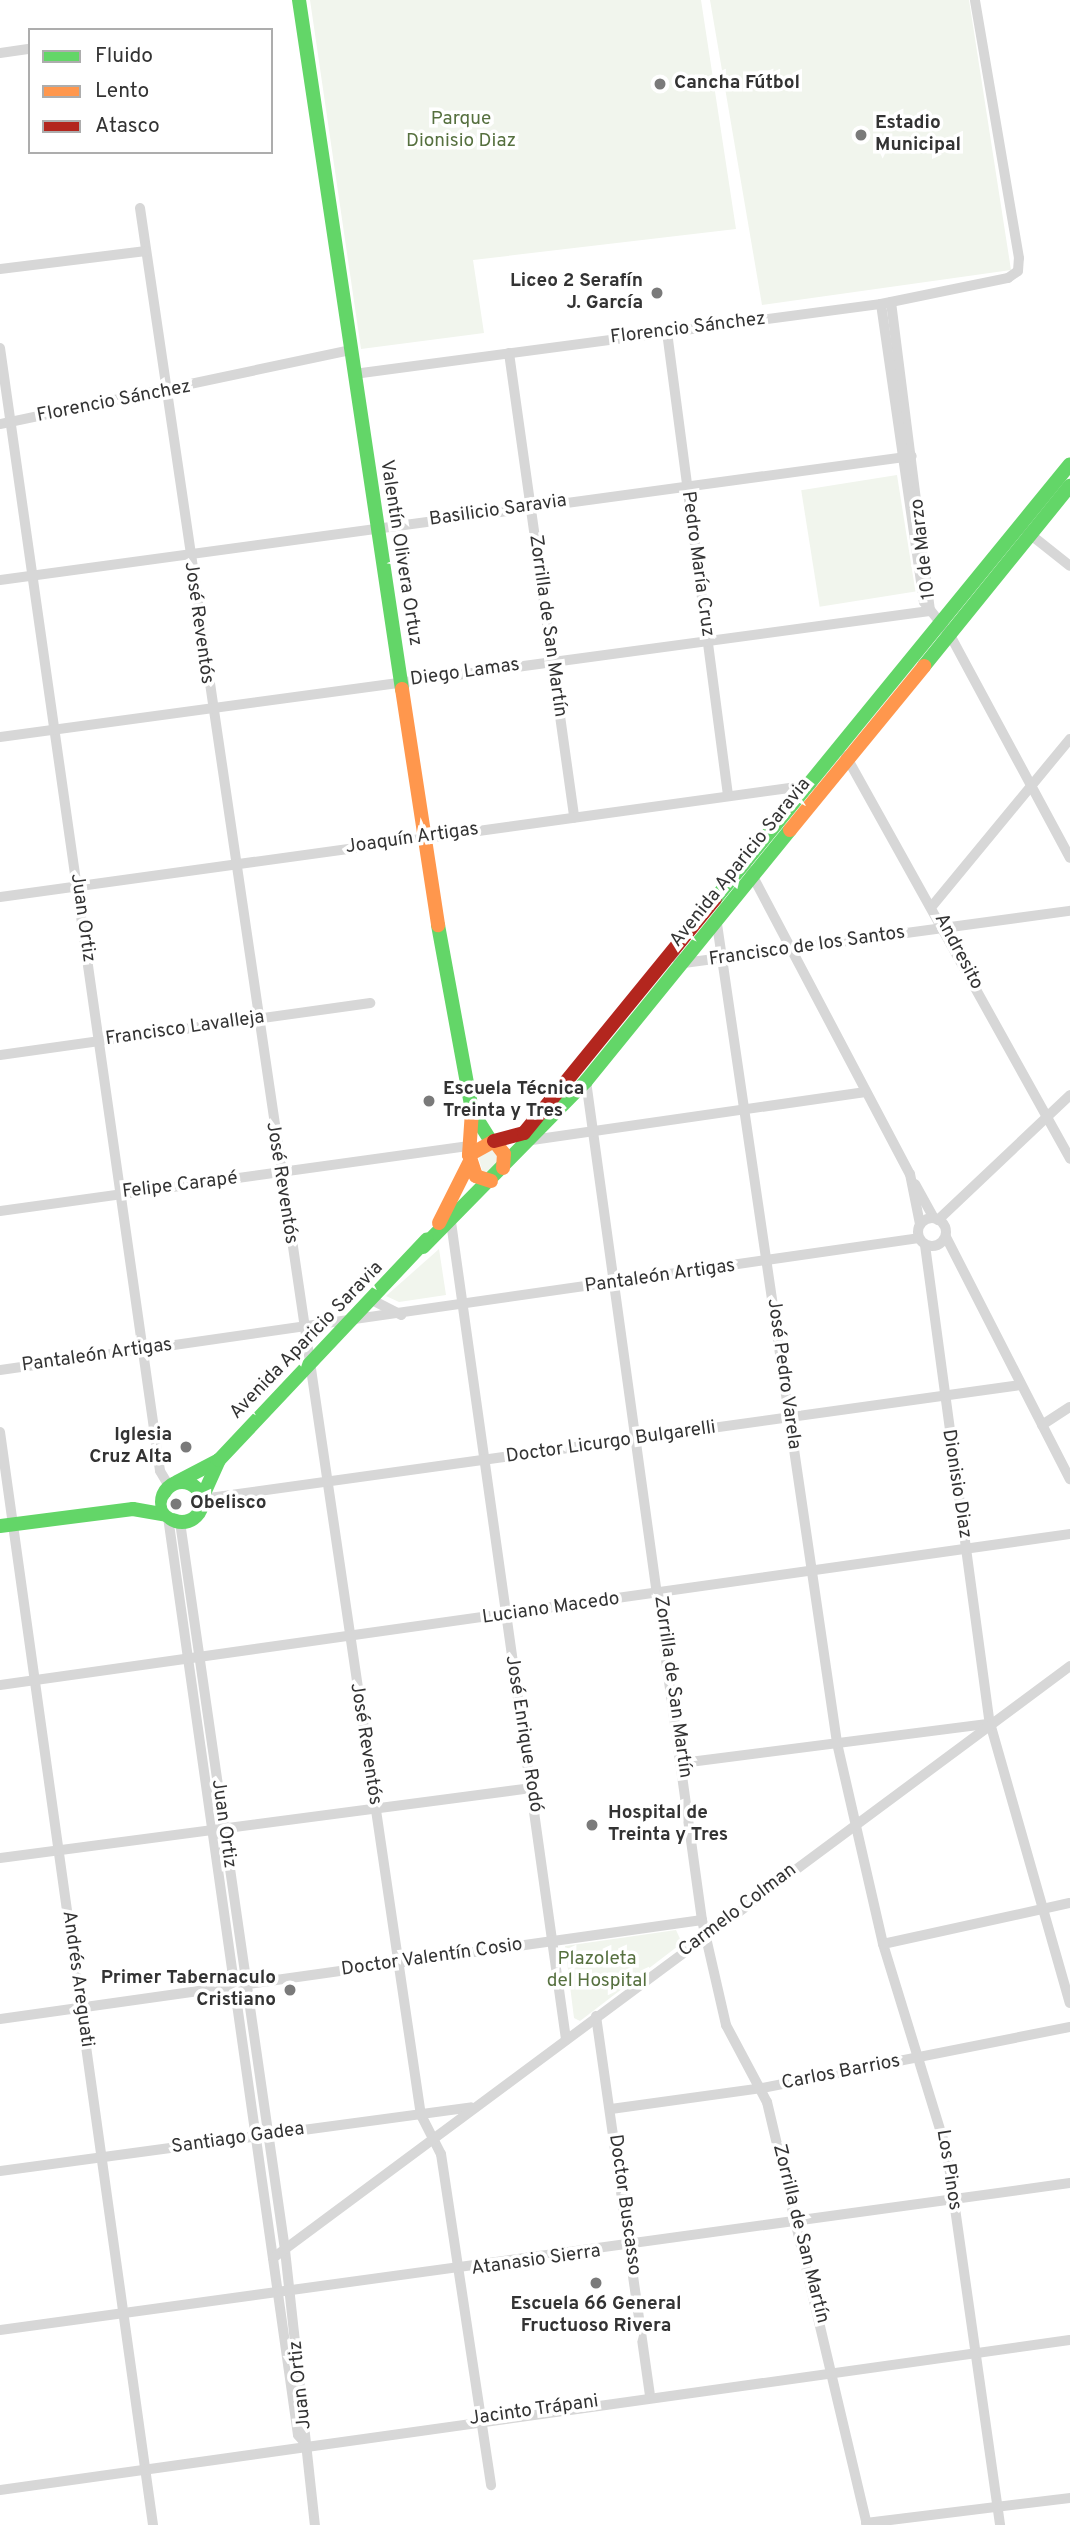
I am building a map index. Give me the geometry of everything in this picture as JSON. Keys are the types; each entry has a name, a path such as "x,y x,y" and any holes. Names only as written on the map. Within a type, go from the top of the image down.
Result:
{"street":[{"name":"Valentín Olivera Ortuz","path":"299,0 423,837 472,1111 469,1155"},
{"name":"Florencio Sánchez","path":"354,374 886,303 995,284 1018,271 975,0"},
{"path":"0,53 28,49"},
{"name":"José Reventós","path":"140,208 233,865 421,2115 441,2154 460,2271"},
{"path":"0,269 146,251"},
{"name":"10 de Marzo","path":"886,303 930,611"},
{"name":"Pedro María Cruz","path":"667,332 728,796"},
{"name":"Juan Ortiz","path":"0,348 5,423 33,576 160,1471 170,1486"},
{"name":"Florencio Sánchez","path":"5,423 165,394 351,350"},
{"name":"Zorrilla de San Martín","path":"509,353 574,817"},
{"name":"Basilicio Saravia","path":"0,580 907,457"},
{"name":"Avenida Aparicio Saravia","path":"1026,531 1070,464"},
{"name":"Avenida Aparicio Saravia","path":"493,1141 524,1133 671,954 750,870 1026,531 1070,486"},
{"path":"1026,531 1070,566"},
{"path":"930,611 1032,786 1070,858"},
{"name":"Diego Lamas","path":"0,737 930,611"},
{"path":"933,905 1070,739"},
{"name":"Andresito","path":"845,755 933,905 1070,1159"},
{"name":"Joaquín Artigas","path":"0,897 728,796 817,788"},
{"path":"750,870 946,1237 1070,1479"},
{"name":"Avenida Aparicio Saravia","path":"133,1509 219,1460 423,1247 532,1140 586,1081 717,924 750,870"},
{"name":"Francisco de los Santos","path":"671,954 684,963 722,959 1070,911"},
{"name":"José Pedro Varela","path":"717,924 747,1110 837,1743 852,1825"},
{"name":"Francisco Lavalleja","path":"0,1055 370,1003"},
{"name":"Zorrilla de San Martín","path":"586,1081 702,1920 726,2025 762,2088 799,2222 867,2524"},
{"path":"532,1140 866,1091"},
{"path":"910,1174 920,1224 936,1219 1070,1095"},
{"name":"Valentín Olivera Ortuz","path":"472,1111 493,1141"},
{"path":"491,1181 476,1176 469,1155 493,1141 504,1154 503,1168"},
{"name":"Felipe Carapé","path":"0,1211 444,1150 469,1155"},
{"name":"Avenida Aparicio Saravia","path":"423,1247 448,1213 469,1155"},
{"name":"José Enrique Rodó","path":"451,1222 460,1307 555,1940 566,2039"},
{"name":"Dionisio Diaz","path":"920,1224 990,1723 1070,2003"},
{"name":"Pantaleón Artigas","path":"0,1370 768,1262 922,1242 940,1244 946,1237"},
{"path":"372,1300 401,1315"},
{"name":"Doctor Licurgo Bulgarelli","path":"202,1498 1020,1385"},
{"path":"1042,1425 1070,1407"},
{"name":"Andrés Areguati","path":"0,1432 7,1525 35,1680 153,2525"},
{"name":"Avenida Aparicio Saravia","path":"171,1518 195,1518 219,1460"},
{"path":"7,1525 133,1509 171,1518 170,1486 193,1484 202,1498"},
{"name":"Juan Ortiz","path":"171,1518 198,1657 266,2135 285,2250 305,2443"},
{"name":"Juan Ortiz","path":"171,1518 186,1659 254,2136 298,2435 305,2443"},
{"name":"Luciano Macedo","path":"0,1685 812,1573 1070,1534"},
{"name":"Carmelo Colman","path":"273,2258 706,1937 852,1825 1070,1666"},
{"path":"682,1763 990,1723"},
{"path":"0,1858 211,1828 532,1788"},
{"name":"Los Pinos","path":"852,1825 883,1944 940,2120 954,2199 1000,2525"},
{"path":"883,1944 1070,1903"},
{"name":"Doctor Valentín Cosio","path":"0,2019 702,1920"},
{"name":"Doctor Buscasso","path":"596,2016 650,2395"},
{"name":"Carlos Barrios","path":"611,2109 762,2088 1070,2027"},
{"name":"Santiago Gadea","path":"0,2171 476,2106"},
{"name":"Atanasio Sierra","path":"0,2330 630,2248 1070,2183"},
{"path":"460,2271 491,2485"},
{"name":"Jacinto Trápani","path":"0,2490 305,2443 1070,2340"},
{"path":"305,2443 315,2525"},
{"path":"867,2524 1070,2497"}],"green space":[{"name":"Parque Dionisio Diaz","path":"310,0 701,0 736,229 473,260 484,333 361,349"},
{"name":"Estadio Municipal","path":"710,0 969,0 1011,270 762,305"},
{"path":"897,475 915,592 820,607 801,490"},
{"path":"495,1149 498,1161 484,1176 477,1153"},
{"path":"439,1249 446,1295 399,1302 386,1296"},
{"name":"Plazoleta del Hospital","path":"676,1930 682,1943 580,2021 574,2018 565,1946"}],"traffic: fast":[{"path":"299,0 402,689"},
{"path":"715,899 1070,464"},
{"path":"924,666 1070,486"},
{"path":"423,1247 586,1081 790,830"},
{"path":"438,925 472,1111 491,1141"},
{"path":"202,1498 219,1460 427,1239"},
{"path":"177,1482 219,1460"},
{"path":"182,1482 190,1483 196,1488 201,1494 202,1502 201,1510 196,1516 190,1521 182,1522 174,1521 168,1516 163,1510 162,1502 163,1494 168,1488 174,1483 182,1482"},
{"path":"0,1526 133,1509 166,1515"}],"traffic: slow":[{"path":"790,830 924,666"},
{"path":"402,689 438,925"},
{"path":"469,1155 472,1111"},
{"path":"491,1181 476,1176 469,1155 494,1141 504,1154 503,1168"},
{"path":"439,1223 469,1163"}],"traffic: jam":[{"path":"494,1141 524,1133 715,899"}],"place":[{"name":"Cancha Fútbol","path":"660,84"},
{"name":"Estadio Municipal","path":"861,135"},
{"name":"Liceo 2 Serafín J. García","path":"657,293"},
{"name":"Escuela Técnica Treinta y Tres","path":"429,1101"},
{"name":"Iglesia Cruz Alta","path":"186,1447"},
{"name":"Obelisco","path":"176,1504"},
{"name":"Hospital de Treinta y Tres","path":"592,1825"},
{"name":"Primer Tabernaculo Cristiano","path":"290,1990"},
{"name":"Escuela 66 General Fructuoso Rivera","path":"596,2283"}]}
